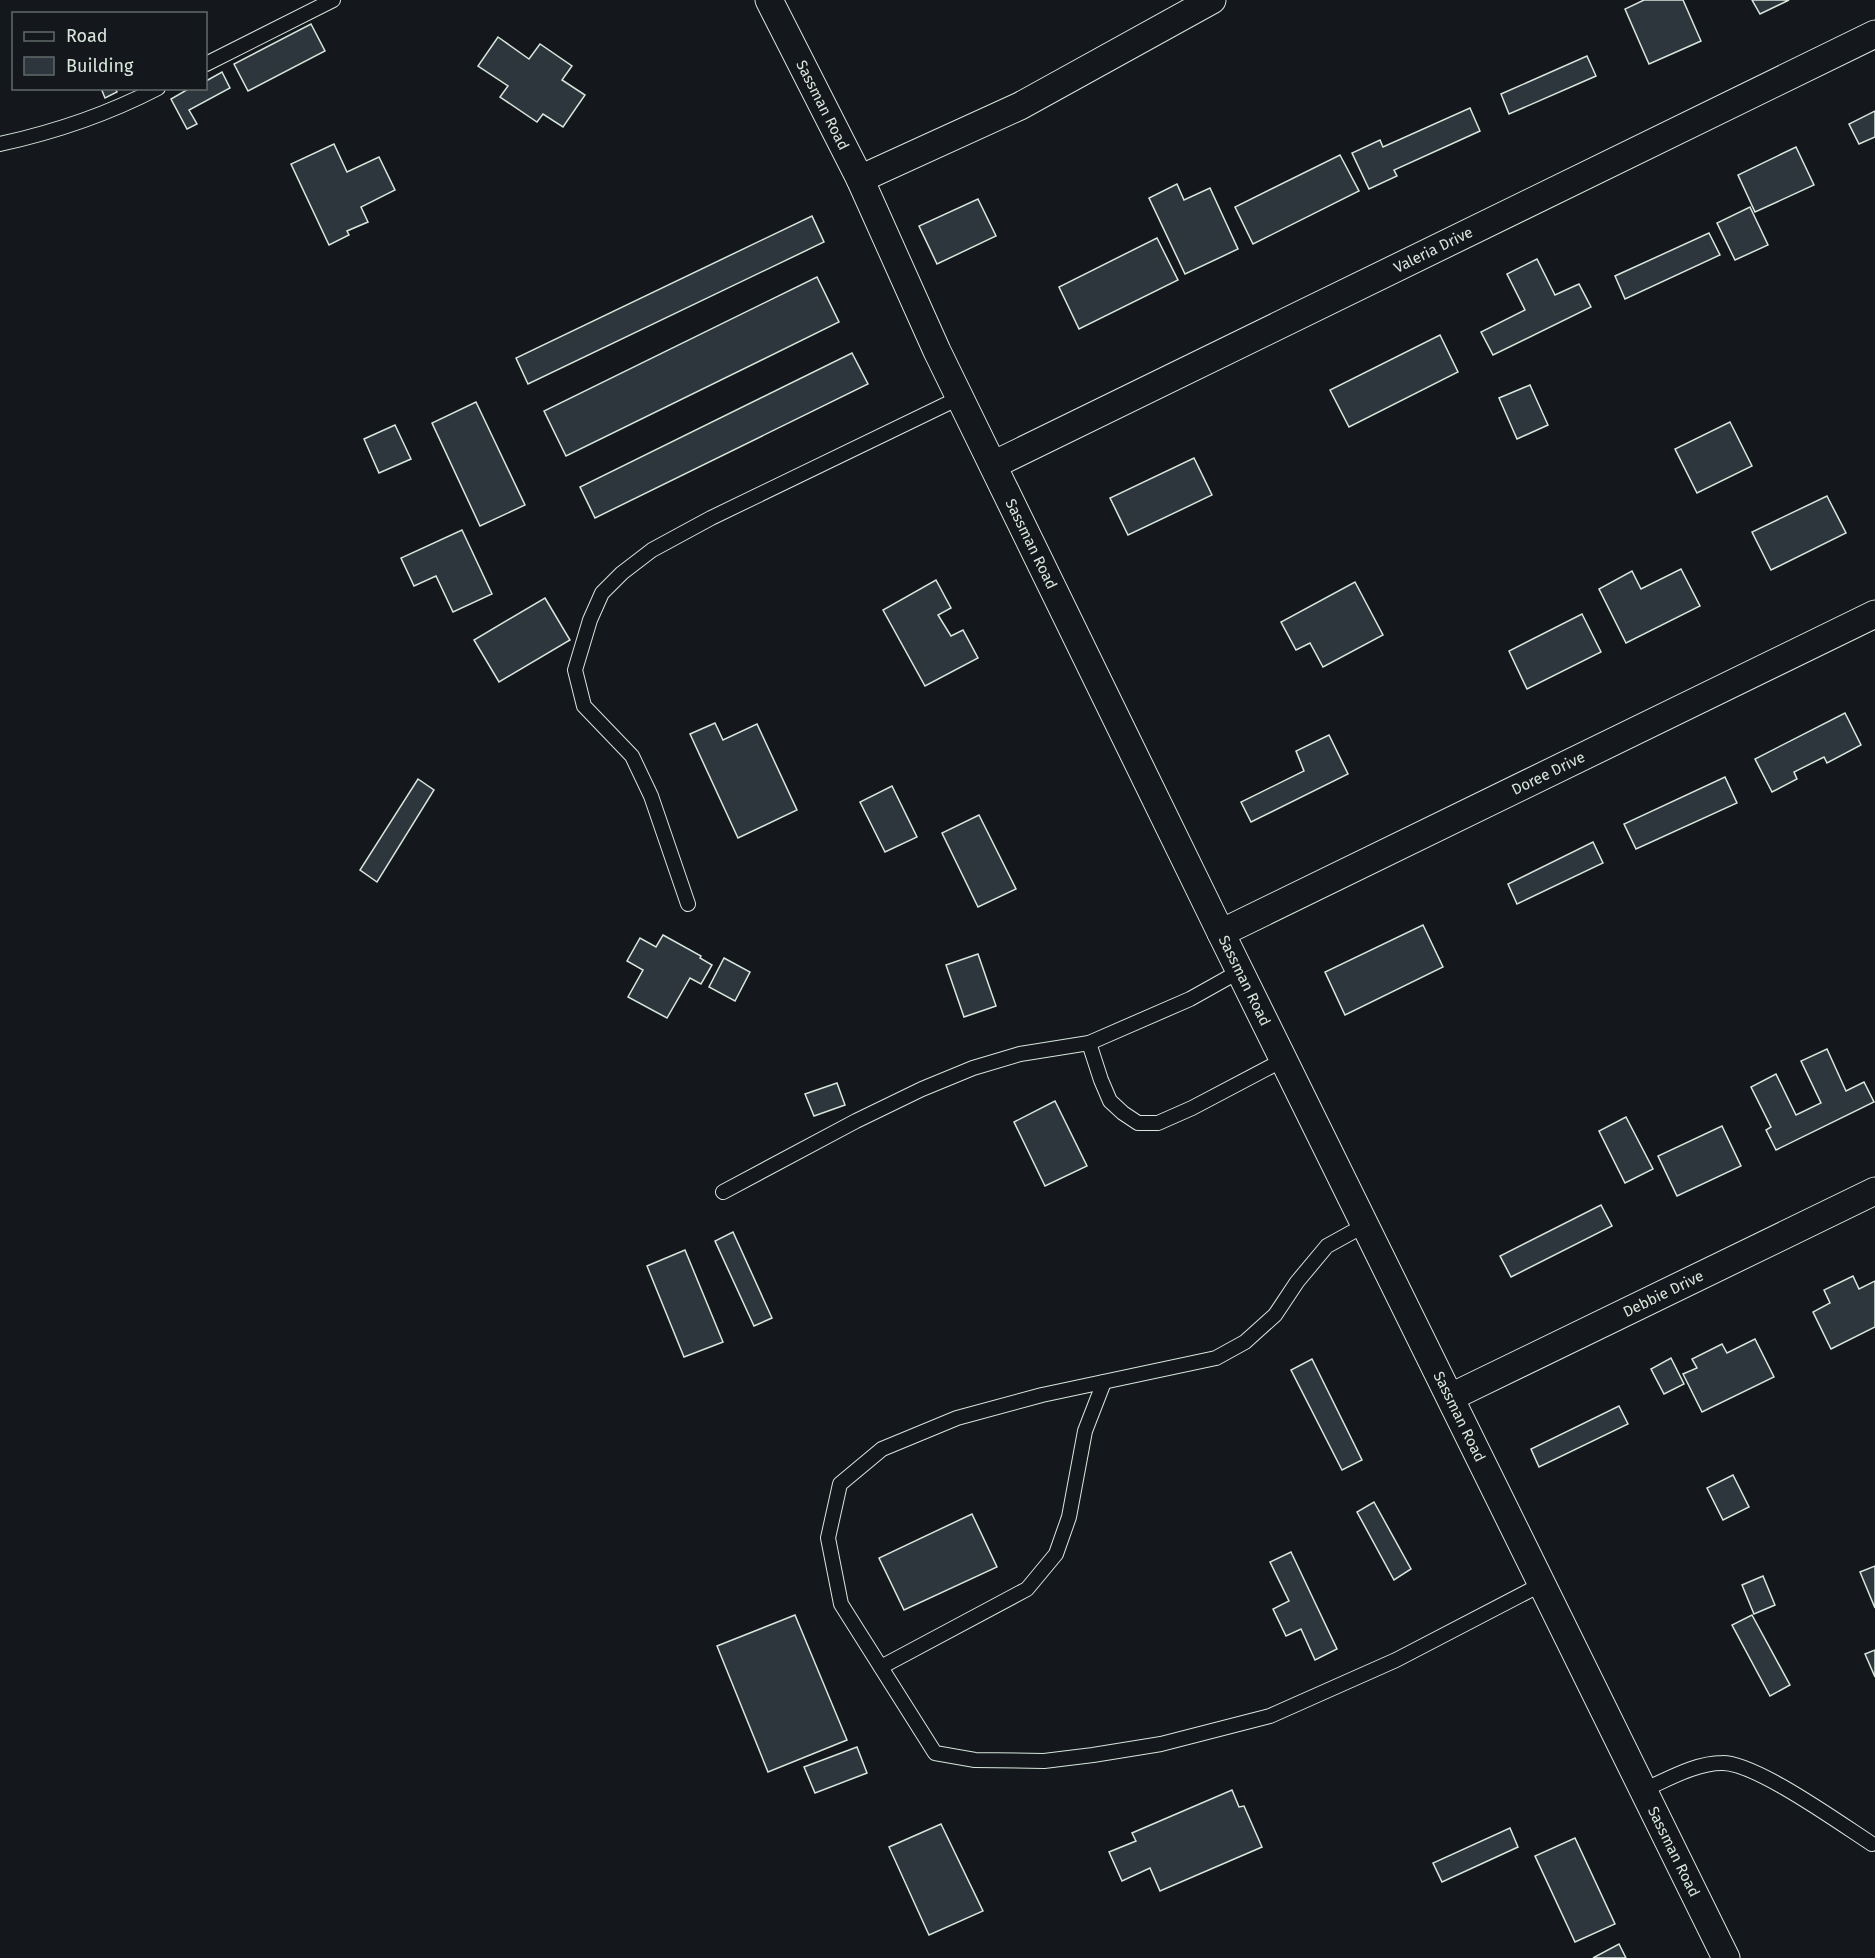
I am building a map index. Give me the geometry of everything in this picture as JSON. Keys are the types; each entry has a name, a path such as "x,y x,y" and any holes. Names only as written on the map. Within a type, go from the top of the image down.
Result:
{"street":[{"name":"Sassman Road","path":"769,0 860,179 959,398 1726,1958"},
{"path":"860,179 1020,106 1212,0"},
{"name":"Valeria Drive","path":"993,465 1875,34"},
{"name":"Doree Drive","path":"1221,933 1875,614"},
{"name":"Debbie Drive","path":"1451,1397 1875,1191"}],"lane":[{"path":"207,63 333,0"},
{"path":"0,144 28,138 91,118 154,90"},
{"path":"687,904 651,796 632,756 584,706 575,670 590,620 602,593 622,573 652,550 722,513 959,398"},
{"path":"723,1192 856,1121 922,1089 963,1072 1020,1054 1089,1043 1190,999 1240,971"},
{"path":"1089,1043 1110,1101 1138,1123 1158,1123 1192,1108 1283,1060"},
{"path":"1365,1225 1327,1246 1297,1282 1275,1315 1245,1342 1216,1358 1042,1395 957,1418 882,1449 840,1484 828,1538 840,1604 935,1753 975,1760 1044,1761 1161,1744 1270,1716 1396,1660 1542,1584"},
{"path":"880,1667 1027,1589 1056,1554 1069,1517 1085,1431 1104,1382"},
{"path":"1643,1790 1696,1768 1723,1762 1754,1772 1872,1844"}],"building":[{"path":"1644,0 1683,0 1701,41 1649,64 1625,9"},
{"path":"1752,0 1789,0 1760,14"},
{"path":"311,24 325,51 248,91 234,64"},
{"path":"498,37 529,59 540,44 572,66 562,80 585,95 563,127 543,114 537,122 500,97 508,86 478,66"},
{"path":"1587,56 1596,76 1509,114 1501,94"},
{"path":"222,72 230,88 189,110 197,124 187,129 171,99 187,90 207,90 207,80"},
{"path":"102,90 116,90 117,92 105,98"},
{"path":"1470,108 1480,131 1394,170 1397,176 1369,189 1352,153 1380,140 1383,147"},
{"path":"1875,111 1875,137 1859,144 1849,124"},
{"path":"334,144 347,172 379,157 395,190 361,207 368,222 347,231 349,235 329,245 291,164"},
{"path":"1796,147 1814,185 1755,212 1738,175"},
{"path":"1340,155 1359,191 1253,244 1235,207"},
{"path":"1177,184 1184,200 1210,188 1238,249 1185,274 1149,198"},
{"path":"978,199 996,236 937,264 919,226"},
{"path":"1750,207 1768,245 1735,260 1717,223"},
{"path":"812,216 824,242 528,384 516,358"},
{"path":"1709,233 1720,255 1625,299 1615,276"},
{"path":"1157,238 1178,280 1079,329 1059,287"},
{"path":"1537,259 1555,295 1579,284 1591,307 1493,355 1481,332 1525,310 1507,274"},
{"path":"817,277 839,322 566,456 544,411"},
{"path":"1440,335 1458,372 1349,427 1330,390"},
{"path":"852,353 868,384 595,518 580,487"},
{"path":"1530,385 1548,425 1517,439 1499,398"},
{"path":"476,402 525,505 480,526 432,423"},
{"path":"1730,422 1752,466 1697,493 1675,449"},
{"path":"395,425 411,459 379,473 364,439"},
{"path":"1194,458 1212,495 1128,535 1110,498"},
{"path":"1827,496 1846,533 1771,570 1752,532"},
{"path":"462,530 492,594 453,612 436,576 414,586 401,558"},
{"path":"1681,569 1700,606 1626,643 1599,589 1632,571 1641,589"},
{"path":"936,580 951,608 938,615 951,636 963,630 978,658 925,686 883,610"},
{"path":"1355,582 1383,635 1323,667 1310,643 1296,650 1281,622"},
{"path":"545,598 570,640 499,682 474,640"},
{"path":"1582,614 1601,652 1527,689 1509,651"},
{"path":"1845,713 1861,745 1827,763 1824,757 1794,772 1797,779 1772,792 1755,759"},
{"path":"715,723 723,740 757,724 797,810 738,838 690,734"},
{"path":"1329,735 1348,774 1251,822 1241,802 1304,771 1296,751"},
{"path":"1725,777 1737,803 1636,849 1624,824"},
{"path":"418,779 434,790 377,882 360,870"},
{"path":"892,786 917,837 885,852 860,802"},
{"path":"979,815 1016,889 978,907 942,833"},
{"path":"1593,842 1603,863 1517,904 1508,884"},
{"path":"1423,925 1443,967 1345,1015 1325,972"},
{"path":"663,935 701,956 700,958 712,965 701,984 690,978 667,1018 628,997 643,970 627,961 640,938 656,947"},
{"path":"978,954 996,1006 964,1017 946,965"},
{"path":"724,958 750,972 735,1001 709,987"},
{"path":"1827,1049 1846,1091 1864,1082 1874,1102 1776,1150 1766,1130 1771,1127 1751,1087 1776,1074 1796,1115 1821,1103 1801,1061"},
{"path":"837,1083 845,1105 814,1116 805,1094"},
{"path":"1055,1101 1087,1166 1045,1186 1014,1122"},
{"path":"1626,1117 1653,1169 1625,1183 1599,1131"},
{"path":"1722,1126 1741,1166 1677,1196 1658,1156"},
{"path":"1601,1205 1612,1226 1511,1277 1500,1256"},
{"path":"733,1232 772,1318 754,1326 715,1241"},
{"path":"685,1250 723,1342 684,1357 647,1266"},
{"path":"1853,1276 1859,1289 1875,1281 1875,1327 1831,1349 1813,1312 1830,1303 1824,1290"},
{"path":"1755,1339 1774,1377 1702,1412 1683,1374 1697,1368 1692,1359 1722,1344 1727,1353"},
{"path":"1671,1358 1684,1384 1664,1394 1651,1369"},
{"path":"1312,1359 1362,1460 1342,1470 1291,1370"},
{"path":"1619,1406 1628,1424 1539,1467 1531,1449"},
{"path":"1733,1475 1749,1507 1723,1520 1707,1488"},
{"path":"1374,1502 1411,1569 1394,1580 1357,1512"},
{"path":"972,1514 997,1567 904,1610 879,1558"},
{"path":"1291,1552 1337,1649 1315,1660 1301,1629 1286,1636 1273,1609 1289,1601 1270,1562"},
{"path":"1875,1566 1875,1608 1860,1572"},
{"path":"1763,1576 1775,1605 1754,1614 1742,1585"},
{"path":"795,1615 847,1740 768,1772 717,1646"},
{"path":"1752,1615 1790,1685 1770,1696 1732,1625"},
{"path":"1875,1650 1875,1677 1865,1654"},
{"path":"857,1747 867,1773 815,1793 804,1767"},
{"path":"1232,1790 1239,1807 1244,1806 1262,1847 1160,1891 1150,1868 1122,1881 1109,1852 1136,1841 1132,1833"},
{"path":"941,1824 983,1911 929,1935 889,1847"},
{"path":"1510,1828 1518,1847 1442,1882 1433,1863"},
{"path":"1575,1838 1615,1924 1575,1942 1535,1856"},
{"path":"1619,1944 1626,1958 1593,1958"}]}
